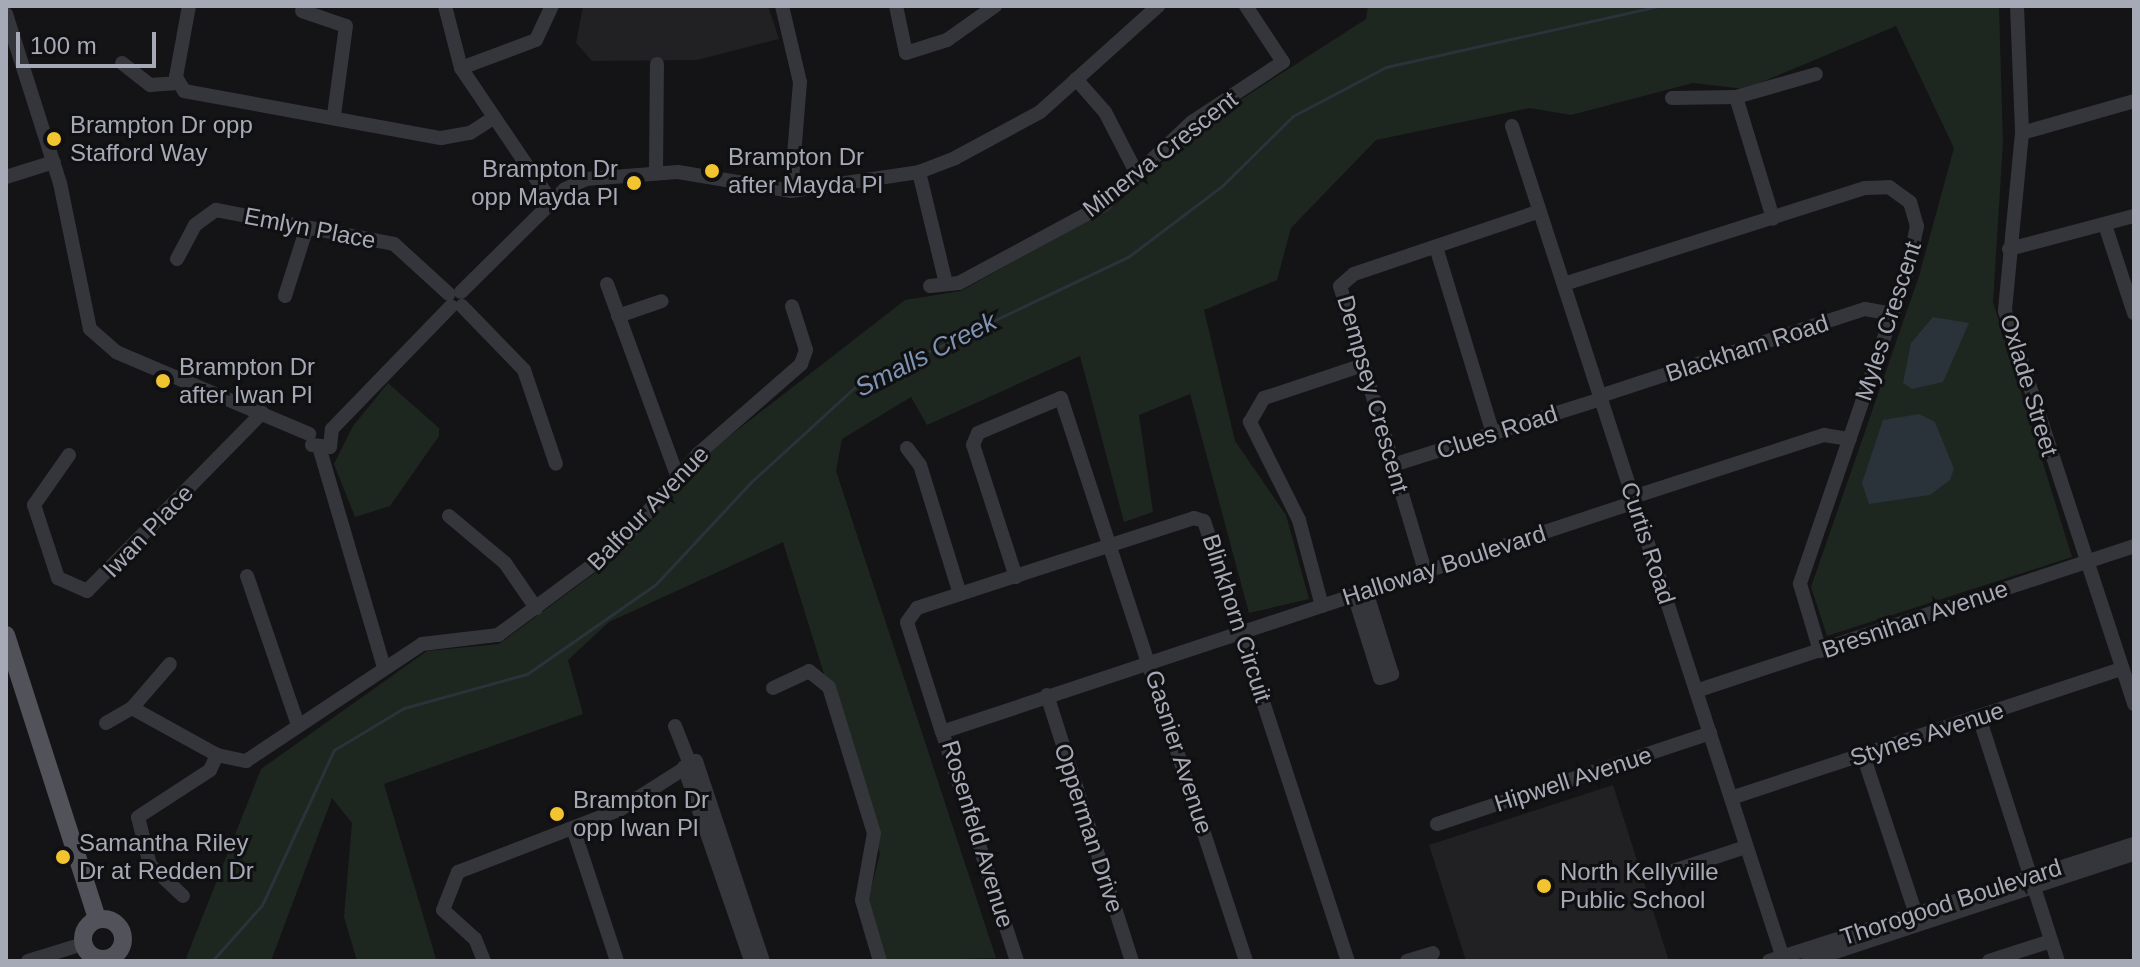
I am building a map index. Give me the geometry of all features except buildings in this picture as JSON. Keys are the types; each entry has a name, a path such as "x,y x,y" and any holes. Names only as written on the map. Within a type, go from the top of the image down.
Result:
{"main road":[{"path":"6,635 97,919 122,932 111,959 95,957 83,944 85,930 97,919"}],"street":[{"path":"20,6 6,14 54,162 84,317 98,339 309,434 320,450 384,668"},
{"path":"177,83 189,6"},
{"path":"445,6 461,68 551,201"},
{"path":"461,68 536,40 552,6"},
{"path":"782,6 801,101 791,191"},
{"path":"896,6 906,53 947,40 995,6"},
{"path":"320,450 332,445 332,429 551,201 586,179 656,173 791,191 919,172 1040,112 1158,6"},
{"name":"Minerva Crescent","path":"930,286 946,284 1105,204 1192,122 1283,62 1246,6"},
{"name":"Oxlade Street","path":"2017,6 2022,133 2005,311 2134,704"},
{"path":"298,11 346,26 334,115"},
{"path":"122,63 150,85 177,83 192,93 334,115 441,138 470,133 493,118"},
{"path":"656,173 657,64"},
{"path":"1672,98 1736,97 1816,74"},
{"path":"1076,79 1105,112 1137,174"},
{"path":"1736,97 1773,218"},
{"path":"2022,133 2134,101"},
{"name":"Curtis Road","path":"1512,126 1731,798 1779,959"},
{"path":"6,177 54,162"},
{"path":"919,172 946,284"},
{"name":"Myles Crescent","path":"1564,284 1865,188 1904,195 1917,226 1894,314 1800,584 1820,651"},
{"name":"Dempsey Crescent","path":"1425,571 1339,299 1343,282 1540,211"},
{"name":"Emlyn Place","path":"177,259 206,212 394,244 456,299 524,370 556,464"},
{"path":"2009,249 2134,216"},
{"path":"2105,225 2134,313"},
{"path":"285,296 306,230"},
{"path":"1436,247 1493,434"},
{"path":"607,284 678,478"},
{"path":"618,316 662,301"},
{"name":"Balfour Avenue","path":"217,755 246,761 422,644 498,635 617,547 678,478 801,364 806,350 792,306"},
{"name":"Blackham Road","path":"1601,397 1865,309 1894,314"},
{"path":"1322,606 1299,520 1250,422 1264,398 1360,366"},
{"name":"Clues Road","path":"1393,465 1601,397"},
{"name":"Gasnier Avenue","path":"1016,577 973,445 978,433 1049,400 1061,398 1069,406 1246,961"},
{"name":"Iwan Place","path":"69,455 34,505 58,578 87,591 262,413"},
{"path":"309,434 321,425 332,429"},
{"name":"Halloway Boulevard","path":"1151,662 1824,435 1850,439"},
{"path":"907,448 920,465 960,594"},
{"path":"449,516 505,563 536,608"},
{"name":"Blinkhorn Circuit","path":"942,732 907,622 917,608 1111,543 1204,521 1247,630 1348,961"},
{"name":"Bresnihan Avenue","path":"1696,691 2134,546"},
{"path":"247,576 298,725"},
{"path":"1360,593 1392,674 1380,678 1360,593"},
{"name":"Rosenfeld Avenue","path":"1017,961 942,732 1151,662"},
{"path":"106,723 132,708 170,664"},
{"name":"Stynes Avenue","path":"1731,798 2122,669"},
{"path":"773,688 809,671 829,687 874,833 862,900 880,961"},
{"name":"Opperman Drive","path":"1047,695 1132,961"},
{"path":"132,708 217,755 210,770 138,817 150,865 183,896"},
{"path":"1979,717 2058,961"},
{"path":"675,726 763,961"},
{"name":"Hipwell Avenue","path":"1437,824 1710,733"},
{"path":"1863,755 1917,918"},
{"path":"484,961 475,939 458,926 443,901 464,866 573,828 630,804 690,764"},
{"path":"690,764 751,961"},
{"path":"573,828 617,961"},
{"name":"Thorogood Boulevard","path":"2032,882 2134,844"},
{"path":"1673,871 1746,847"},
{"name":"Thorogood Boulevard","path":"1779,959 2134,854"},
{"name":"Thorogood Boulevard","path":"1808,961 1917,918"},
{"path":"1989,961 2051,941"},
{"path":"28,961 83,944"},
{"path":"1407,961 1433,953"}],"shaded area":[{"path":"583,6 768,6 779,39 697,60 592,61 576,43"},
{"path":"1368,6 1999,6 2003,143 1993,302 2072,557 1827,636 1811,587 1919,276 1954,148 1896,26 1745,89 1693,83 1571,115 1530,108 1376,140 1291,228 1277,280 1204,310 1235,441 1286,515 1309,599 1249,613 1190,394 1139,415 1153,512 1124,522 1080,356 927,425 911,397 842,439 836,471 996,958 887,961 868,899 880,854 783,542 609,622 568,660 583,714 384,784 436,959 357,961 344,917 352,823 332,798 271,961 185,961 261,769 427,651 499,644 618,556 709,452 905,300 961,291 1114,206 1209,120 1366,19"},
{"path":"1933,317 1969,323 1943,382 1912,389 1903,383 1911,343"},
{"path":"388,383 439,428 439,436 390,506 355,517 334,464 353,426"},
{"path":"1919,414 1935,422 1954,469 1950,480 1930,495 1869,504 1862,483 1883,420"},
{"name":"North Kellyville Public School","path":"1613,785 1669,961 1466,961 1429,845"}],"waterway":[{"name":"Smalls Creek","path":"212,961 262,905 334,750 404,708 527,674 656,584 751,482 856,386 1128,257 1222,186 1293,116 1386,67 1658,6"}],"place":[{"name":"Brampton Dr opp Stafford Way","path":"54,139"},
{"name":"Brampton Dr after Mayda Pl","path":"712,171"},
{"name":"Brampton Dr opp Mayda Pl","path":"634,183"},
{"name":"Brampton Dr after Iwan Pl","path":"163,381"},
{"name":"Brampton Dr opp Iwan Pl","path":"557,814"},
{"name":"Samantha Riley Dr at Redden Dr","path":"63,857"},
{"name":"North Kellyville Public School","path":"1544,886"}]}
